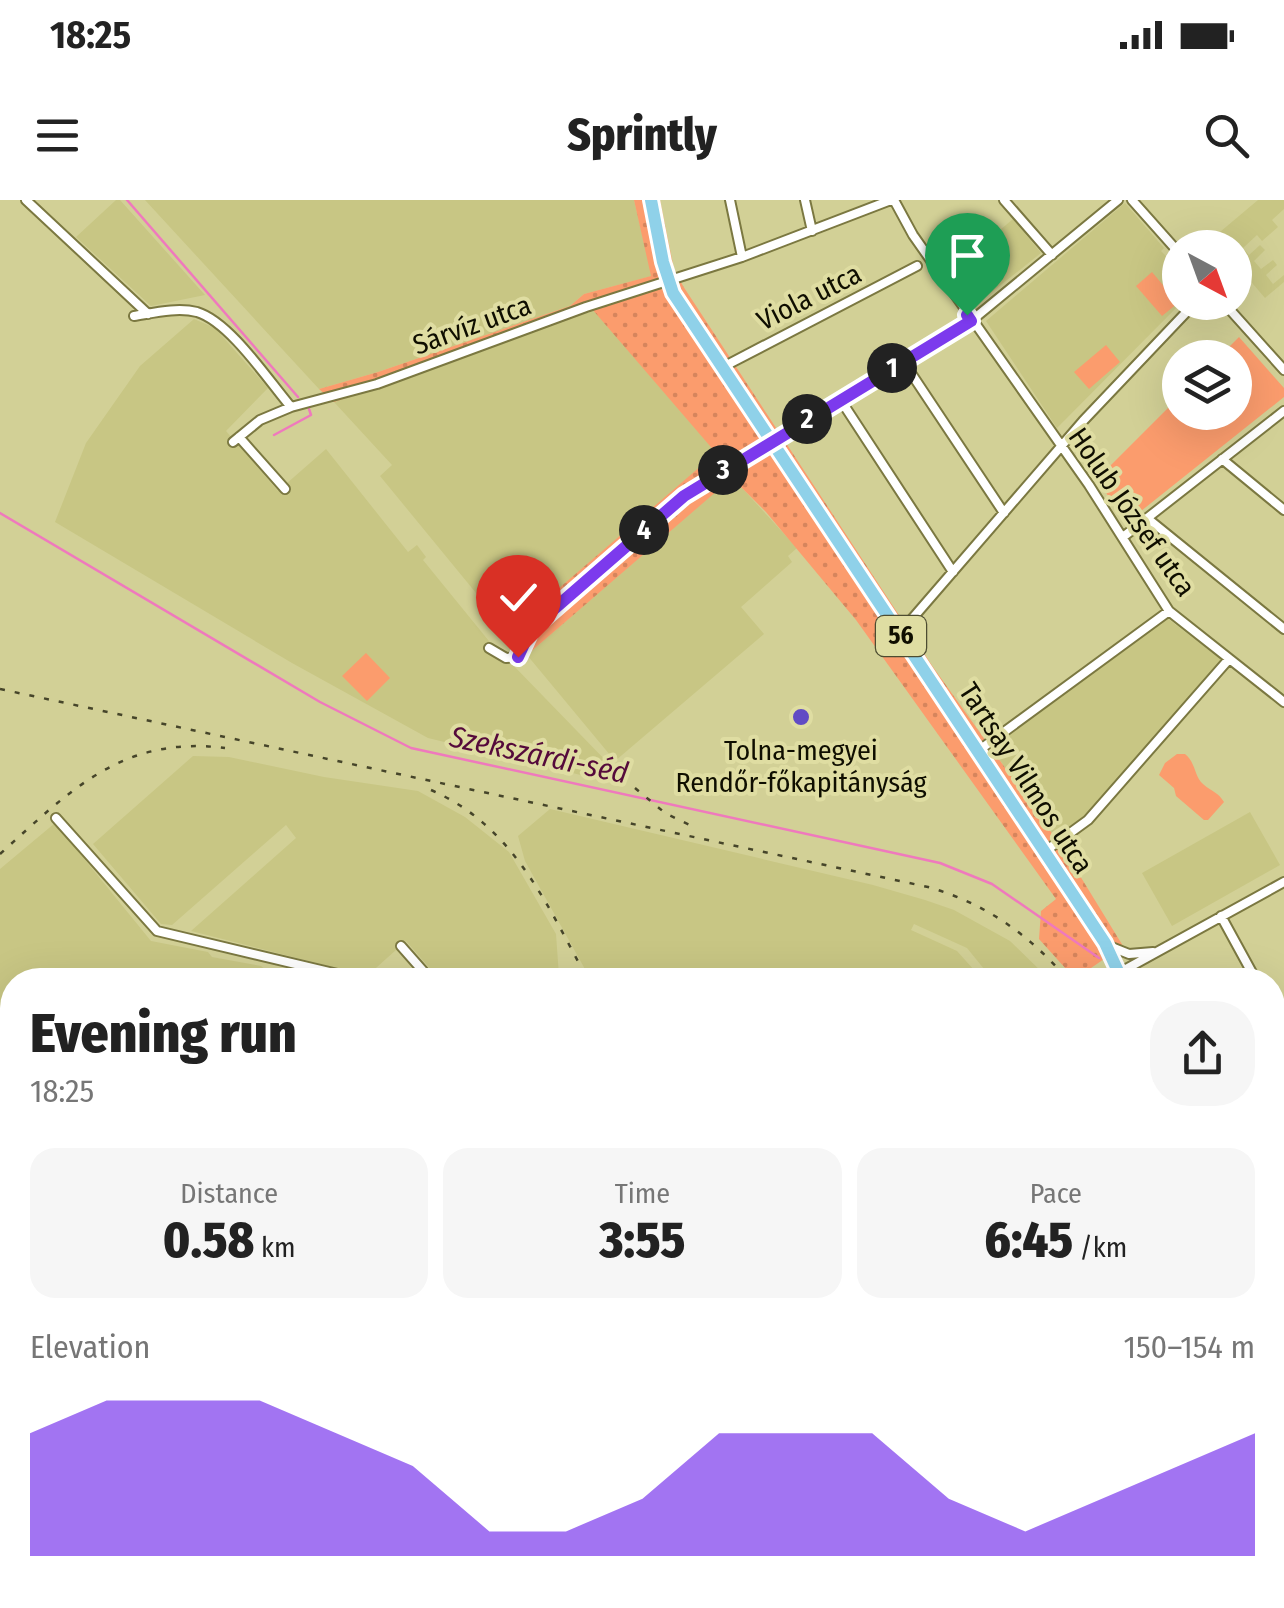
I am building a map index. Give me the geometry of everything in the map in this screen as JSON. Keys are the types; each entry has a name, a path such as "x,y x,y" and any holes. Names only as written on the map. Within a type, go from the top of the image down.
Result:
{"main road":[{"name":"Tartsay Vilmos utca","path":"651,200 668,282 721,368 1105,943 1113,968"}],"street":[{"path":"26,200 148,314"},
{"path":"730,200 742,257"},
{"path":"805,200 812,231"},
{"path":"1004,200 1052,255"},
{"path":"489,648 506,658 516,658 531,629 684,496 971,321 1118,200"},
{"path":"1132,200 1162,234"},
{"name":"Sárvíz utca","path":"285,489 236,439 260,420 292,407 377,384 586,306 742,257 889,201"},
{"name":"Holub József utca","path":"889,201 1123,537 1169,612 1284,702"},
{"name":"Viola utca","path":"721,368 917,266"},
{"path":"134,316 184,310 210,318 231,336 292,407"},
{"path":"899,634 1060,448 1179,320"},
{"path":"1239,320 1284,370"},
{"path":"903,362 1004,513"},
{"path":"840,399 953,572"},
{"path":"1123,537 1284,411"},
{"path":"1222,459 1284,510"},
{"path":"1147,518 1284,629"},
{"path":"978,751 1169,612"},
{"path":"1044,852 1088,820 1230,659"},
{"path":"56,818 157,932 312,968"},
{"path":"1132,968 1284,882"},
{"path":"1221,916 1249,968"},
{"path":"1105,943 1129,954 1158,952"},
{"path":"401,946 420,968"}],"shaded area":[{"path":"116,200 205,295 151,306 76,237"},
{"path":"145,200 634,200 652,276 584,294 570,306 319,389"},
{"path":"634,200 660,200 674,269 683,286 933,667 1066,853 1123,946 1091,968 1065,968 1039,939 1041,911 1056,899 856,620 766,512 732,478 527,655 508,632 716,453 592,309 334,402 319,389 570,306 584,294 651,276"},
{"path":"1258,200 1284,200 1284,209 1272,220 1278,227 1262,241 1257,235 1252,240 1252,230 1222,230"},
{"path":"1125,203 1162,246 1164,320 1057,428 986,321"},
{"path":"1013,219 1041,253 972,308 948,274"},
{"path":"1260,245 1265,250 1254,261 1261,269 1273,260 1277,265 1266,275 1273,284 1284,275 1284,282 1265,298 1252,283 1252,252"},
{"path":"1152,272 1162,284 1162,316 1136,286"},
{"path":"592,308 717,453 508,632 380,476 392,465 334,402"},
{"path":"194,319 215,328 268,388 226,431 278,491 326,449 408,552 417,545 426,557 423,560 506,662 610,765 593,778 428,738 292,663 55,522 86,443 140,366"},
{"path":"1106,345 1120,362 1089,389 1074,372"},
{"path":"1252,352 1284,388 1284,397 1252,423"},
{"path":"1162,414 1162,430 1243,430 1126,523 1097,479"},
{"path":"732,477 797,548 788,556 792,562 741,607 764,634 615,761 527,655"},
{"path":"1167,618 1223,661 1083,820 1056,839 989,745"},
{"path":"366,653 390,678 367,701 342,676"},
{"path":"1177,754 1189,758 1200,781 1224,802 1208,820 1176,796 1174,788 1159,775 1165,763"},
{"path":"193,756 229,757 418,791 465,817 509,852 556,934 558,968 430,968 406,941 376,968 336,968 191,931 296,838 286,825 172,925 161,924 93,844"},
{"path":"550,809 873,885 954,910 1010,941 1038,968 983,968 967,948 914,924 911,930 957,951 972,968 584,968 525,861 518,836"},
{"path":"1250,812 1280,865 1172,926 1142,873"},
{"path":"55,823 151,941 263,968 0,968 0,869"}],"waterway":[{"path":"127,200 298,397"},
{"path":"274,435 311,415 309,409"},
{"name":"Szekszárdi-séd","path":"0,513 320,702 411,748 940,863 992,884 1099,958"}],"railway":[{"path":"0,689 928,887 969,902 1005,923 1056,968"},
{"path":"0,854 75,789 127,759 189,746 225,748"},
{"path":"635,788 665,813 694,827"},
{"path":"431,790 460,805 506,846 542,896 581,968"}],"place":[{"name":"Tolna-megyei Rendőr-főkapitányság","path":"801,717"}],"route":[{"path":"518,657 531,629 684,496 971,321 967,315"}]}
